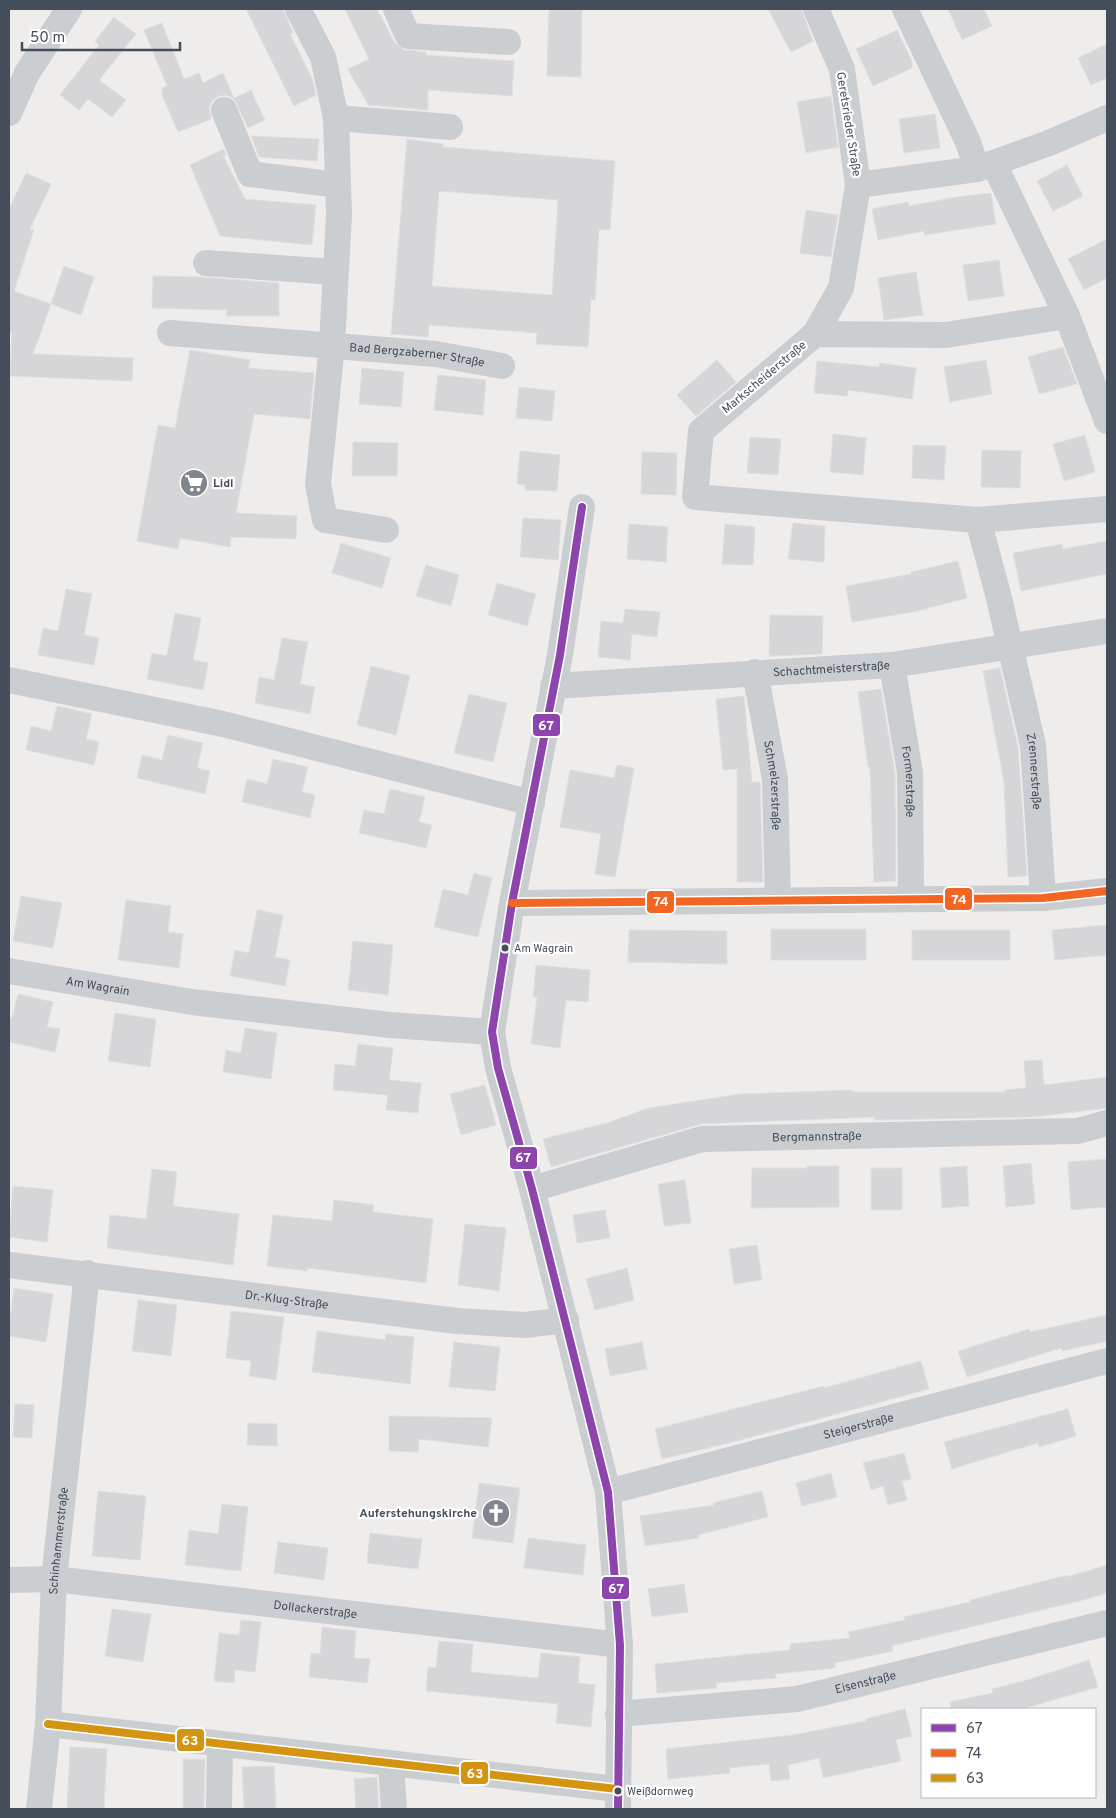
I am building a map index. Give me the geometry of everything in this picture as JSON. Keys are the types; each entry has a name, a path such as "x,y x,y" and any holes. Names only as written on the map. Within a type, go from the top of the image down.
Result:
{"street":[{"path":"9,113 26,73 69,9"},
{"name":"Bad Bergzaberner Straße","path":"298,9 323,57 336,118 338,185 336,272 332,345 318,484 325,520 386,530"},
{"path":"396,9 408,36 508,42"},
{"name":"Geretsrieder Straße","path":"815,334 841,288 858,185 842,69 816,9"},
{"path":"905,9 968,142 986,166 1067,316 1107,421"},
{"path":"224,110 250,174 338,185"},
{"path":"336,118 450,127"},
{"name":"Geretsrieder Straße","path":"858,185 986,166 1049,143 1107,118"},
{"path":"206,263 336,272"},
{"name":"Markscheiderstraße","path":"1067,316 946,335 815,334 701,431 695,497 978,520 1107,509"},
{"path":"170,333 332,345"},
{"name":"Bad Bergzaberner Straße","path":"332,345 436,354 502,366"},
{"path":"48,1724 390,1765 617,1799 620,1644 608,1492 566,1320 498,1068 492,1032 512,903 560,655 582,507"},
{"path":"978,520 1010,648"},
{"name":"Schachtmeisterstraße","path":"553,686 892,665 1010,648 1107,631"},
{"name":"Zrennerstraße","path":"1010,648 1033,745 1043,898"},
{"name":"Formerstraße","path":"892,665 910,773 911,899"},
{"name":"Schmelzerstraße","path":"755,672 775,779 778,900"},
{"path":"9,680 223,724 532,803"},
{"path":"512,903 1043,898 1107,891"},
{"name":"Am Wagrain","path":"9,972 192,1002 390,1025 492,1032"},
{"name":"Bergmannstraße","path":"532,1189 702,1139 1078,1131 1107,1123"},
{"name":"Dr.-Klug-Straße","path":"9,1265 87,1273 457,1321 525,1325 566,1320"},
{"name":"Schinhammerstraße","path":"39,1809 48,1724 54,1579 87,1273"},
{"name":"Steigerstraße","path":"608,1492 1107,1361"},
{"name":"Dollackerstraße","path":"9,1580 54,1579 620,1644"},
{"name":"Eisenstraße","path":"618,1714 798,1699 1107,1622"},
{"path":"219,1809 220,1745"},
{"path":"390,1765 394,1809"}],"building":[{"path":"246,9 283,9 293,33 290,34 312,78 316,95 294,106"},
{"path":"345,9 377,9 395,43 404,50 426,52 426,55 514,61 512,96 428,90 428,110 368,105 348,69 369,59"},
{"path":"549,9 582,9 581,77 547,76"},
{"path":"768,9 801,9 813,41 791,52"},
{"path":"948,9 984,9 992,26 962,40"},
{"path":"114,17 136,34 99,80 126,100 112,117 88,99 79,110 60,95 99,45 95,41"},
{"path":"162,23 184,79 199,73 203,83 223,73 234,98 251,90 265,120 248,128 234,99 227,95 219,96 213,100 209,107 211,119 178,132 162,95 162,88 167,86 144,30"},
{"path":"897,30 912,61 912,68 873,86 856,49"},
{"path":"1107,44 1107,78 1091,85 1078,58"},
{"path":"831,96 838,147 806,153 797,102"},
{"path":"935,114 940,148 904,153 899,119"},
{"path":"251,136 319,139 317,161 259,157"},
{"path":"407,139 443,144 443,147 615,161 610,230 599,229 595,300 591,299 588,347 536,344 537,333 429,325 428,337 391,334","holes":["439,191 558,200 552,295 432,286"]},
{"path":"224,149 226,156 223,155 245,199 316,205 312,245 220,236 190,165"},
{"path":"1067,165 1083,196 1053,211 1037,181"},
{"path":"26,173 51,184 30,229 34,230 14,291 51,304 33,354 133,358 132,381 10,376 12,333 9,332 9,209"},
{"path":"991,193 996,224 924,235 924,231 878,240 872,209 908,202 909,206"},
{"path":"806,210 838,215 831,257 800,253"},
{"path":"1107,239 1107,278 1084,290 1068,259"},
{"path":"999,260 1004,296 968,301 963,265"},
{"path":"64,266 94,277 81,315 51,304"},
{"path":"916,272 923,315 884,320 878,278"},
{"path":"153,276 201,277 279,283 279,316 226,316 227,310 152,308"},
{"path":"1063,347 1077,384 1039,394 1028,357"},
{"name":"Lidl","path":"190,350 250,360 248,368 314,373 310,419 254,414 236,513 297,516 296,539 231,537 230,547 180,538 178,549 137,541 158,425 175,428"},
{"path":"717,360 736,382 696,416 677,395"},
{"path":"986,360 992,394 950,402 944,367"},
{"path":"817,361 879,367 880,363 916,368 912,399 848,390 847,396 814,393"},
{"path":"362,368 404,372 401,407 359,404"},
{"path":"438,375 486,380 483,415 434,410"},
{"path":"519,387 555,391 552,421 516,418"},
{"path":"833,434 866,438 863,475 830,472"},
{"path":"1085,435 1095,472 1064,481 1053,444"},
{"path":"750,437 781,439 778,475 747,473"},
{"path":"353,442 398,443 397,476 352,476"},
{"path":"913,445 946,446 944,480 912,478"},
{"path":"982,450 1021,451 1020,488 981,487"},
{"path":"520,451 560,455 557,491 525,490 525,485 517,484"},
{"path":"642,452 677,453 676,495 641,494"},
{"path":"523,518 561,520 558,560 520,557"},
{"path":"793,523 825,526 824,562 788,559"},
{"path":"629,524 668,527 666,562 627,559"},
{"path":"725,524 755,527 753,565 722,564"},
{"path":"1107,541 1107,574 1021,591 1013,553 1062,544 1063,549"},
{"path":"341,543 391,558 382,588 332,573"},
{"path":"958,561 967,598 913,612 852,622 846,586 911,574 911,572"},
{"path":"426,565 459,575 451,606 416,596"},
{"path":"497,583 536,594 527,626 488,615"},
{"path":"66,589 92,594 84,635 99,638 94,665 38,655 43,628 58,631"},
{"path":"625,609 660,612 657,637 632,634 630,660 598,657 601,621 623,623"},
{"path":"175,613 201,618 193,660 208,663 203,690 147,679 152,653 167,656"},
{"path":"770,615 823,616 822,654 769,656"},
{"path":"282,638 308,642 300,684 315,687 310,714 255,703 259,677 274,680"},
{"path":"371,666 410,676 396,735 357,725"},
{"path":"1000,668 1018,747 1027,876 1008,877 1004,782 983,671"},
{"path":"881,689 895,774 896,881 874,882 870,767 868,767 858,692"},
{"path":"469,694 507,703 493,762 454,753"},
{"path":"744,696 752,782 760,782 763,882 737,882 737,769 723,770 716,699"},
{"path":"57,706 92,714 86,739 99,742 94,765 26,750 31,726 51,731"},
{"path":"168,735 203,743 197,768 210,771 205,794 137,778 142,755 162,760"},
{"path":"273,759 308,767 302,792 315,795 310,818 242,802 247,779 267,784"},
{"path":"617,765 634,768 615,877 595,874 601,834 560,827 570,770 614,778"},
{"path":"390,789 425,797 419,822 432,825 426,848 359,833 364,810 384,814"},
{"path":"474,873 492,878 478,937 434,927 443,889 468,895"},
{"path":"21,896 62,903 53,948 13,941"},
{"path":"126,900 171,906 168,932 183,934 179,968 118,960"},
{"path":"257,910 283,915 275,957 290,960 285,986 230,976 235,950 249,953"},
{"path":"1107,925 1107,955 1055,960 1052,930"},
{"path":"771,929 866,929 866,960 771,960"},
{"path":"629,930 727,931 727,964 628,962"},
{"path":"912,930 1010,930 1010,960 912,960"},
{"path":"353,941 393,945 388,995 348,990"},
{"path":"536,965 590,970 588,1002 566,1000 560,1048 531,1044 537,997 533,997"},
{"path":"18,994 53,1002 47,1027 60,1029 55,1052 9,1042 9,1018 12,1018"},
{"path":"115,1013 156,1019 150,1067 108,1061"},
{"path":"245,1028 277,1033 271,1079 223,1072 226,1050 241,1053"},
{"path":"358,1044 393,1048 389,1080 421,1083 418,1113 386,1110 388,1095 333,1090 335,1064 355,1066"},
{"path":"1042,1060 1044,1085 1107,1077 1107,1108 1034,1117 874,1120 874,1117 701,1124 551,1167 543,1139 607,1123 649,1108 740,1094 852,1090 852,1092 1005,1092 1005,1090 1026,1088 1024,1061"},
{"path":"485,1085 496,1125 461,1135 450,1094"},
{"path":"1107,1159 1107,1207 1071,1210 1068,1162"},
{"path":"1031,1163 1035,1204 1006,1207 1003,1166"},
{"path":"807,1166 839,1166 839,1207 751,1208 752,1168 807,1168"},
{"path":"967,1166 969,1206 942,1208 940,1168"},
{"path":"871,1168 902,1168 902,1210 871,1210"},
{"path":"152,1169 177,1172 173,1206 239,1214 233,1265 107,1248 110,1215 146,1219"},
{"path":"685,1180 691,1223 664,1226 658,1184"},
{"path":"13,1186 53,1190 47,1242 9,1237"},
{"path":"334,1200 374,1205 373,1212 433,1219 426,1283 307,1268 307,1271 267,1266 273,1215 332,1221"},
{"path":"605,1210 610,1238 577,1243 573,1215"},
{"path":"465,1224 506,1228 499,1291 458,1285"},
{"path":"757,1245 762,1280 734,1284 729,1249"},
{"path":"627,1268 634,1300 595,1310 586,1279"},
{"path":"14,1288 53,1294 46,1342 9,1336 9,1312 11,1312"},
{"path":"138,1300 177,1305 171,1356 132,1351"},
{"path":"231,1311 284,1317 276,1380 249,1376 251,1361 226,1358"},
{"path":"1107,1315 1107,1341 1062,1351 1061,1348 967,1377 958,1351 1029,1329 1030,1332"},
{"path":"317,1331 385,1340 386,1334 414,1337 410,1384 312,1372"},
{"path":"454,1342 500,1347 495,1391 449,1387"},
{"path":"642,1342 647,1369 610,1376 605,1349"},
{"path":"921,1361 929,1389 737,1441 662,1459 655,1429 824,1386 824,1388"},
{"path":"15,1404 34,1405 32,1438 13,1437"},
{"path":"1068,1409 1076,1436 1039,1447 1038,1443 952,1469 944,1442"},
{"path":"389,1416 492,1418 488,1447 419,1439 418,1452 389,1451"},
{"path":"248,1423 277,1424 277,1446 247,1445"},
{"path":"904,1453 911,1479 902,1481 907,1500 888,1505 883,1486 871,1490 863,1463"},
{"path":"831,1473 837,1497 802,1506 796,1483"},
{"name":"Auferstehungskirche","path":"479,1483 520,1488 513,1543 472,1538"},
{"path":"98,1491 146,1496 140,1560 92,1556"},
{"path":"762,1491 768,1517 698,1535 699,1538 645,1546 640,1516 714,1505 713,1503"},
{"path":"222,1504 248,1507 241,1571 185,1565 189,1530 218,1534"},
{"path":"370,1533 422,1539 418,1569 367,1563"},
{"path":"528,1538 586,1545 583,1575 524,1568"},
{"path":"278,1542 328,1548 324,1580 274,1573"},
{"path":"1107,1565 1107,1593 1083,1600 892,1646 893,1651 835,1663 835,1668 775,1674 776,1678 716,1683 717,1688 657,1693 655,1664 790,1650 790,1644 850,1638 848,1632 905,1620 904,1617 970,1602 970,1600 1067,1575 1067,1577"},
{"path":"684,1584 688,1612 652,1617 648,1589"},
{"path":"112,1609 151,1614 143,1662 105,1656"},
{"path":"241,1620 261,1622 255,1672 235,1670 234,1683 214,1681 219,1633 239,1635"},
{"path":"322,1627 356,1631 354,1658 370,1659 367,1683 309,1677 311,1653 320,1654"},
{"path":"439,1641 473,1644 471,1672 538,1678 541,1653 580,1657 578,1683 595,1685 591,1727 556,1723 558,1704 426,1691 428,1667 436,1668"},
{"path":"1089,1660 1098,1687 1025,1708 951,1708 950,1702 993,1693 992,1689"},
{"path":"905,1709 912,1736 896,1740 901,1761 823,1778 819,1758 788,1765 790,1779 771,1781 769,1764 729,1768 730,1773 668,1779 666,1749 793,1735 866,1721 866,1719"},
{"path":"70,1747 107,1749 104,1809 67,1809"},
{"path":"183,1759 205,1759 204,1809 183,1809"},
{"path":"274,1766 276,1809 244,1809 242,1767"},
{"path":"377,1777 379,1809 356,1809 354,1779"}],"transit line":[{"name":"67","path":"582,507 560,655 512,903 492,1032 498,1068 532,1189 608,1492 620,1645 618,1809"},
{"name":"74","path":"512,903 1043,898 1107,891"},
{"name":"63","path":"48,1724 617,1789"}],"place":[{"name":"Lidl","path":"194,483"},
{"name":"Am Wagrain","path":"505,948"},
{"name":"Auferstehungskirche","path":"496,1513"},
{"name":"Weißdornweg","path":"618,1791"}]}
